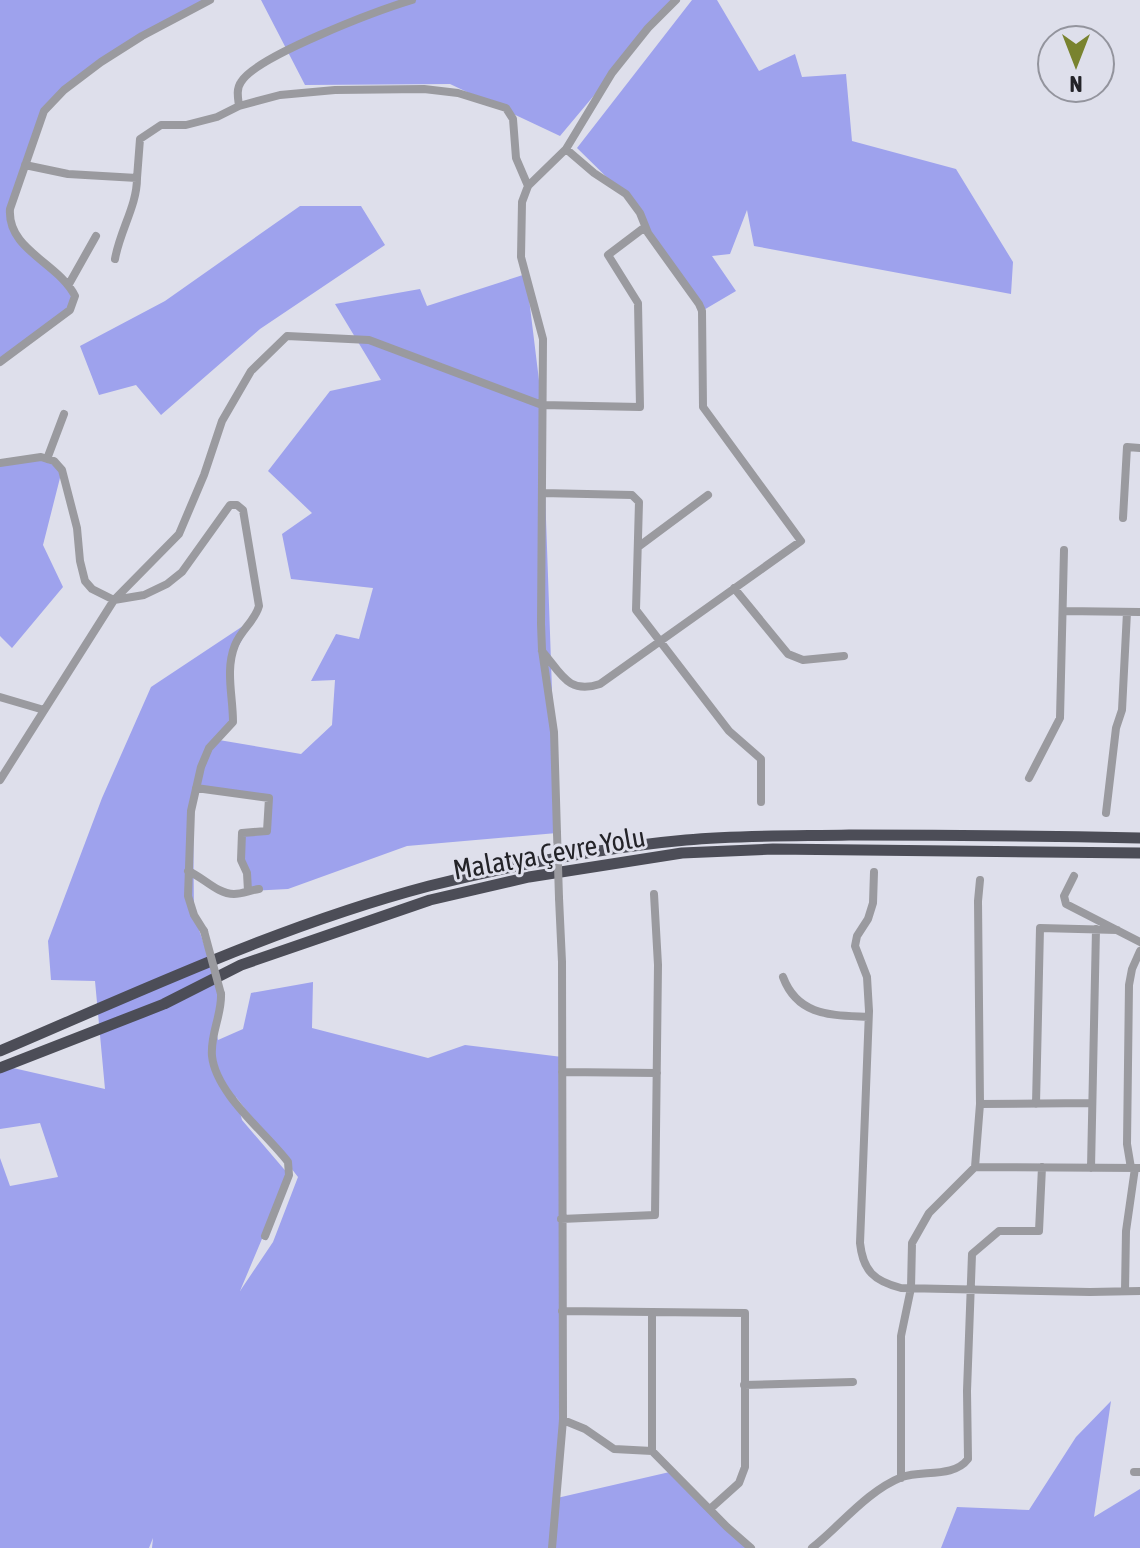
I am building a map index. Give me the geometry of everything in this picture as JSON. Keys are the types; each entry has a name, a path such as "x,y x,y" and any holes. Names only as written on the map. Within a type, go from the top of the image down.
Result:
{"highway":[{"name":"Malatya Çevre Yolu","path":"0,1051 230,953 327,917 429,886 528,864 685,840 763,836 1140,838"},
{"name":"Malatya Çevre Yolu","path":"0,1068 164,1004 241,965 430,900 529,877 682,853 773,849 1140,853"}],"street":[{"path":"0,362 70,310 75,296 69,284 15,236 9,221 10,209 44,111 64,90 142,36 210,0"},
{"path":"239,106 238,89 250,72 302,43 382,9 412,0"},
{"path":"552,1548 563,1420 562,962 554,732 542,650 543,339 521,257 520,221 528,186 566,149 612,73 648,28 676,0"},
{"path":"115,259 127,214 136,201 140,139 161,125 186,125 280,95 335,90 424,89 484,99 506,108 513,119 516,158 528,186"},
{"path":"542,650 570,684 582,688 600,684 801,541 703,407 702,311 695,297 645,227 640,213 626,194 566,149"},
{"path":"25,165 68,174 137,178"},
{"path":"0,780 114,600 179,534 222,421 251,371 287,336 369,340 542,405 640,407 638,303 608,255 645,227"},
{"path":"69,284 96,236"},
{"path":"47,459 64,414"},
{"path":"1123,518 1127,447 1140,448"},
{"path":"0,463 41,457 54,461 62,470 77,528 85,581 92,589 114,600 144,595 167,584 182,572 230,505 237,505 243,510 259,606 240,633 230,663 233,722 209,748 196,788 191,811 188,896 194,915 204,931 221,994 212,1043 216,1072 226,1089 288,1162 289,1175 265,1236"},
{"path":"542,493 632,495 639,502 636,610 729,731 761,759 761,802"},
{"path":"638,547 708,495"},
{"path":"1029,778 1060,718 1064,550"},
{"path":"734,588 788,654 803,660 844,656"},
{"path":"1063,611 1140,612"},
{"path":"1106,813 1116,728 1122,710 1127,612"},
{"path":"0,697 44,710"},
{"path":"196,788 269,798 267,831 242,833 241,860 247,873 248,891"},
{"path":"188,871 227,893 236,895 259,889"},
{"path":"874,872 873,903 855,946 867,977 860,1218 862,1257 873,1277 885,1284 911,1288 1140,1291"},
{"path":"1074,876 1064,896 1066,904 1140,942"},
{"path":"901,1478 901,1336 911,1288 911,1252 917,1232 929,1213 975,1167 980,1104 980,880"},
{"path":"561,1219 655,1215 658,936 654,894"},
{"path":"1036,1104 1040,928 1117,930"},
{"path":"1091,1168 1096,929"},
{"path":"1125,1291 1126,1231 1135,1168 1127,1144 1129,985 1140,951"},
{"path":"783,977 788,990 818,1013 868,1017"},
{"path":"562,1072 657,1073"},
{"path":"980,1104 1090,1103"},
{"path":"975,1167 1135,1168"},
{"path":"812,1548 848,1515 901,1478 950,1470 965,1464 968,1459 972,1254 992,1235 1004,1230 1039,1231 1042,1167"},
{"path":"562,1311 748,1310 744,1385 745,1467 739,1483 710,1509"},
{"path":"652,1312 652,1451"},
{"path":"744,1385 853,1382"},
{"path":"563,1420 585,1429 614,1449 652,1451 751,1548"}],"shaded area":[{"path":"0,0 210,0 93,68 44,111 10,209 15,236 69,284 72,304 54,323 0,366"},
{"path":"261,0 674,0 560,136 450,84 305,85"},
{"path":"692,0 717,0 759,71 795,54 802,77 846,74 852,141 956,169 1013,262 1011,294 754,246 747,210 730,254 712,256 736,291 702,311 632,202 577,148"},
{"path":"300,206 361,206 385,245 260,329 161,415 136,385 99,395 80,346 165,301"},
{"path":"526,274 542,405 557,833 407,846 288,889 248,891 242,833 267,831 269,798 200,788 193,804 194,915 221,994 215,1027 218,1040 243,1029 251,993 313,982 312,1028 428,1058 465,1045 562,1057 561,1453 557,1498 674,1471 747,1548 152,1548 153,1538 149,1548 0,1548 0,1158 10,1186 58,1177 40,1123 0,1129 0,1065 105,1089 95,981 51,980 48,941 102,798 151,687 252,620 230,663 233,722 219,740 301,754 332,725 335,680 311,681 336,634 359,639 373,588 291,579 282,534 312,513 268,471 330,391 381,380 335,304 420,289 427,306","holes":["236,1097 298,1177 273,1242 240,1291 289,1175 242,1120"]},
{"path":"0,459 47,459 62,470 43,545 63,587 12,648 0,636"},
{"path":"1111,1401 1094,1517 1140,1489 1140,1548 941,1548 957,1507 1029,1510 1076,1437"}]}
